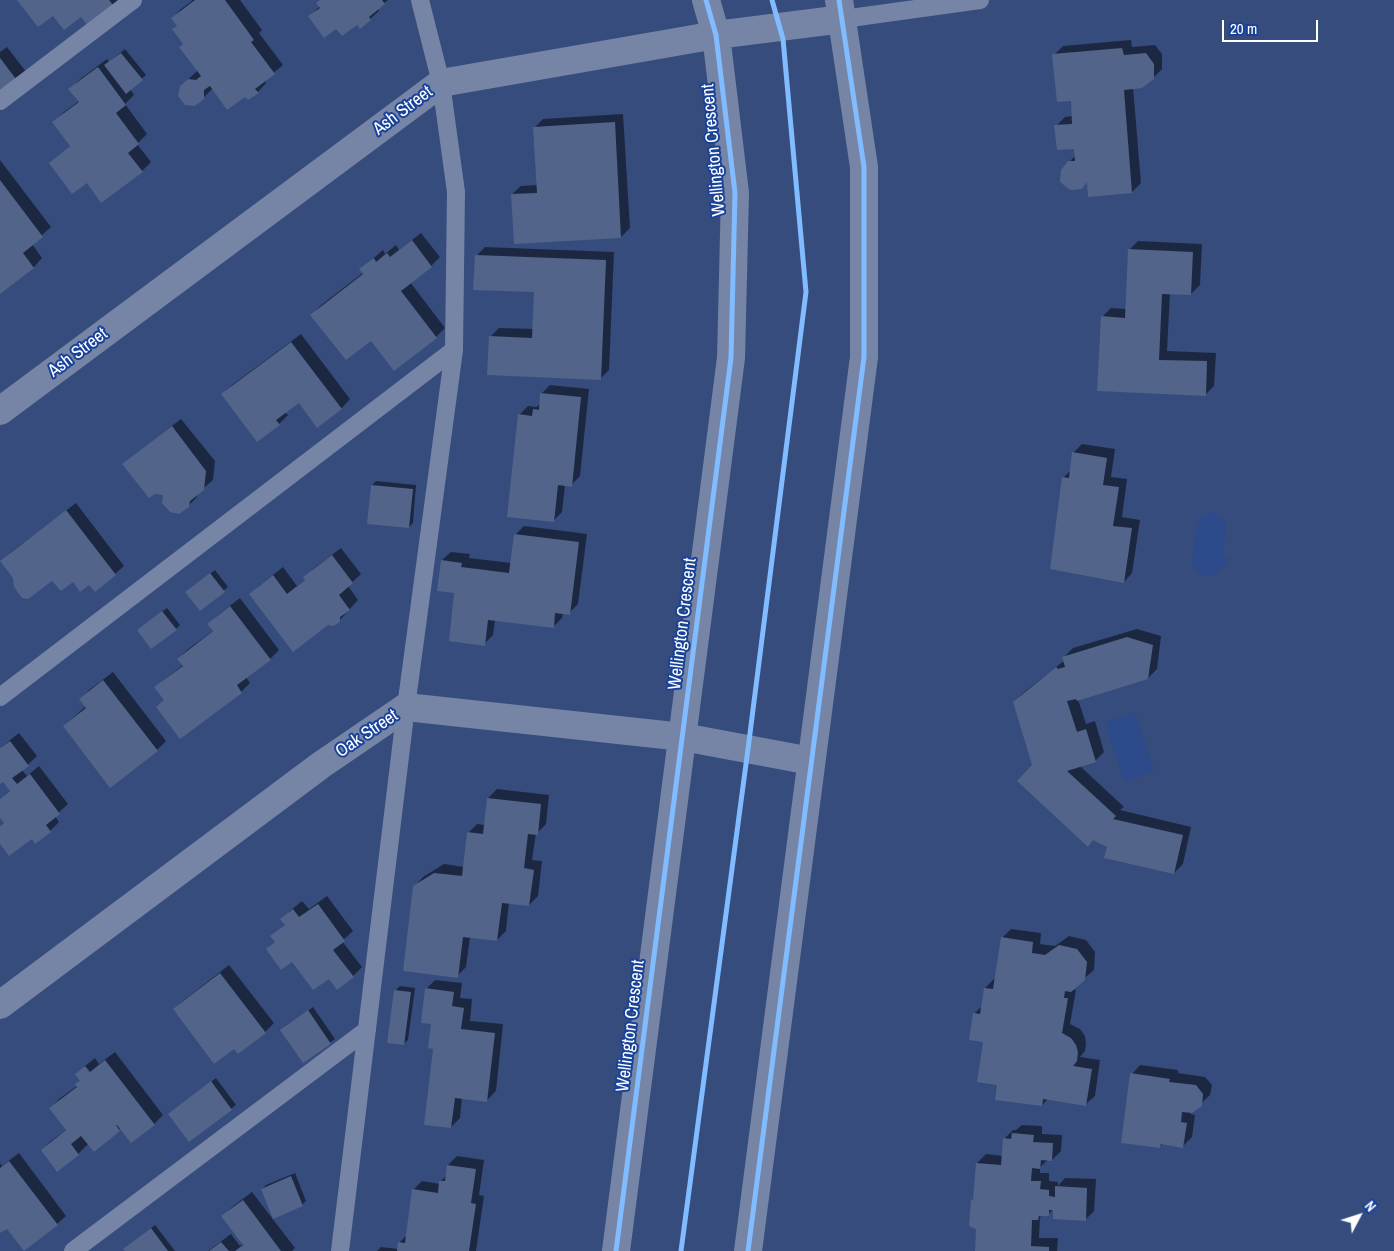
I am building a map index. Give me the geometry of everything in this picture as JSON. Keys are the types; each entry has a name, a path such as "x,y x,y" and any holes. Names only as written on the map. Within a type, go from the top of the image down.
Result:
{"street":[{"name":"Wellington Crescent","path":"616,1251 731,358 735,193 716,35 706,0"},
{"name":"Ash Street","path":"0,412 441,82 716,35 841,10"},
{"path":"748,1251 864,357 864,167 841,10"},
{"name":"Oak Street","path":"0,1005 321,765 406,707 683,737 811,761"}],"lane":[{"path":"0,100 133,0"},
{"path":"340,1251 406,707 454,350 456,192 441,82 420,0"},
{"name":"Ash Street","path":"841,10 980,0"},
{"path":"0,697 454,350"},
{"path":"73,1251 367,1030"}],"water":[{"path":"1214,512 1224,519 1226,526 1223,556 1228,557 1226,565 1223,565 1215,574 1204,576 1196,571 1192,562 1197,525 1199,519"},
{"path":"1135,712 1154,771 1124,781 1105,722"}],"building":[{"path":"17,0 109,0 117,10 91,30 81,17 64,30 53,16 38,27"},
{"path":"195,0 225,0 254,40 251,42 275,74 255,89 259,93 248,100 245,97 227,110 210,86 204,90 204,99 195,106 185,105 178,96 180,86 188,79 196,80 201,76 179,47 183,44 172,29 177,26 171,18"},
{"path":"320,0 382,0 385,4 369,17 371,20 360,29 357,25 342,36 336,29 324,38 308,16 320,8 316,3"},
{"path":"1122,48 1124,55 1146,53 1154,64 1154,79 1142,88 1124,90 1132,193 1088,197 1087,182 1082,189 1070,190 1060,182 1061,170 1068,161 1075,161 1074,149 1057,150 1054,125 1072,124 1071,101 1057,102 1052,54"},
{"path":"121,53 143,80 126,94 104,65"},
{"path":"0,58 19,83 0,97"},
{"path":"98,67 126,105 116,113 139,144 128,153 143,172 101,203 87,183 72,194 49,163 70,146 52,122 79,102 68,89"},
{"path":"615,122 621,238 514,244 511,194 537,193 533,127"},
{"path":"0,180 43,237 23,253 34,268 0,294"},
{"path":"412,240 432,267 401,291 437,338 394,371 371,341 346,360 310,315 363,274 359,269 374,258 376,262 387,253 390,257"},
{"path":"1128,249 1193,252 1191,295 1162,294 1159,360 1207,361 1206,396 1097,391 1101,316 1125,318"},
{"path":"475,255 606,260 601,380 487,375 489,336 532,338 534,292 473,290"},
{"path":"291,342 342,409 317,428 299,403 276,420 280,425 257,442 221,394"},
{"path":"540,393 581,397 572,487 558,485 554,522 507,517 518,414 532,416 533,409 539,410"},
{"path":"172,426 206,471 204,490 190,501 189,507 179,514 170,512 162,503 163,495 155,494 149,498 122,464"},
{"path":"1072,452 1107,458 1103,485 1119,487 1113,526 1132,528 1124,583 1050,569 1062,477 1069,478"},
{"path":"371,485 413,489 409,528 367,524"},
{"path":"66,510 116,575 95,592 89,585 80,592 73,582 61,591 52,581 28,599 22,598 14,587 13,578 0,561"},
{"path":"514,534 579,542 570,615 555,613 554,628 488,620 485,646 449,641 454,593 437,591 441,560 462,563 461,567 509,573"},
{"path":"332,555 353,583 339,595 350,610 340,617 340,622 333,626 328,625 293,652 249,594 273,575 287,594 305,580 303,577"},
{"path":"210,573 225,592 200,611 185,592"},
{"path":"230,606 271,660 237,685 242,693 180,739 156,707 164,700 154,687 183,666 177,659 213,631 207,624"},
{"path":"162,611 177,630 151,649 137,630"},
{"path":"1127,637 1153,645 1148,679 1077,701 1076,699 1067,701 1077,732 1086,729 1096,762 1067,771 1116,816 1113,819 1183,835 1174,874 1104,858 1107,847 1093,840 1088,847 1017,781 1032,765 1013,702 1056,667 1058,669 1065,667 1062,657"},
{"path":"103,680 158,751 110,788 63,726 86,708 79,699"},
{"path":"10,741 29,766 12,778 17,784 30,774 60,814 46,825 51,832 35,844 32,839 9,856 0,844 0,826 4,823 0,818 0,799 10,791 3,782 0,784 0,748"},
{"path":"487,798 541,804 538,835 528,834 524,868 534,870 529,906 502,903 497,941 463,937 458,978 403,971 413,886 434,873 462,876 467,832 483,834"},
{"path":"318,904 345,941 333,950 354,977 337,990 329,979 313,990 292,962 281,970 266,949 275,942 270,936 285,925 280,919 293,909 299,917"},
{"path":"1001,937 1033,942 1032,953 1045,955 1059,945 1077,949 1087,962 1085,980 1071,992 1065,991 1064,998 1068,998 1062,1033 1071,1038 1076,1045 1078,1052 1077,1061 1073,1066 1092,1069 1086,1106 1043,1099 1042,1106 995,1100 997,1085 977,1082 983,1042 969,1040 973,1013 980,1014 984,988 993,989"},
{"path":"220,973 266,1033 238,1054 234,1049 214,1064 173,1009"},
{"path":"425,988 454,992 452,1006 464,1008 461,1029 495,1033 487,1102 455,1098 451,1128 424,1125 433,1049 428,1048 431,1024 421,1023"},
{"path":"394,990 411,992 404,1045 387,1043"},
{"path":"308,1010 331,1044 303,1063 280,1030"},
{"path":"105,1060 155,1125 131,1143 116,1125 120,1131 94,1152 81,1136 71,1144 79,1155 57,1172 41,1150 66,1130 49,1108 77,1087 75,1084 80,1081 75,1074 85,1066 90,1072"},
{"path":"1130,1073 1170,1079 1169,1082 1196,1085 1203,1094 1202,1106 1192,1113 1182,1112 1181,1122 1187,1123 1183,1148 1161,1144 1160,1148 1121,1143"},
{"path":"211,1081 232,1110 189,1142 168,1114"},
{"path":"1012,1133 1034,1135 1033,1142 1053,1143 1052,1161 1041,1160 1040,1169 1032,1168 1031,1181 1041,1181 1040,1189 1049,1190 1049,1196 1055,1197 1055,1186 1087,1188 1086,1221 1053,1219 1053,1210 1049,1210 1049,1216 1039,1216 1038,1220 1032,1220 1031,1246 1049,1247 1049,1251 975,1251 976,1229 969,1226 976,1163 1001,1165 1003,1138 1011,1139"},
{"path":"9,1161 58,1225 24,1251 7,1229 0,1233 0,1168"},
{"path":"447,1165 476,1169 471,1203 476,1204 469,1251 397,1251 398,1242 405,1243 412,1189 438,1193 439,1181 445,1181"},
{"path":"291,1176 303,1206 273,1219 261,1189"},
{"path":"243,1200 281,1251 235,1251 243,1245 221,1216"},
{"path":"151,1228 168,1251 125,1251 123,1249"},
{"path":"221,1242 229,1251 209,1251"}],"cycle path":[{"path":"616,1251 731,358 735,193 716,35 706,0"},
{"path":"681,1251 748,749 806,292 783,39 772,0"},
{"path":"748,1251 864,357 864,167 839,0"}]}
